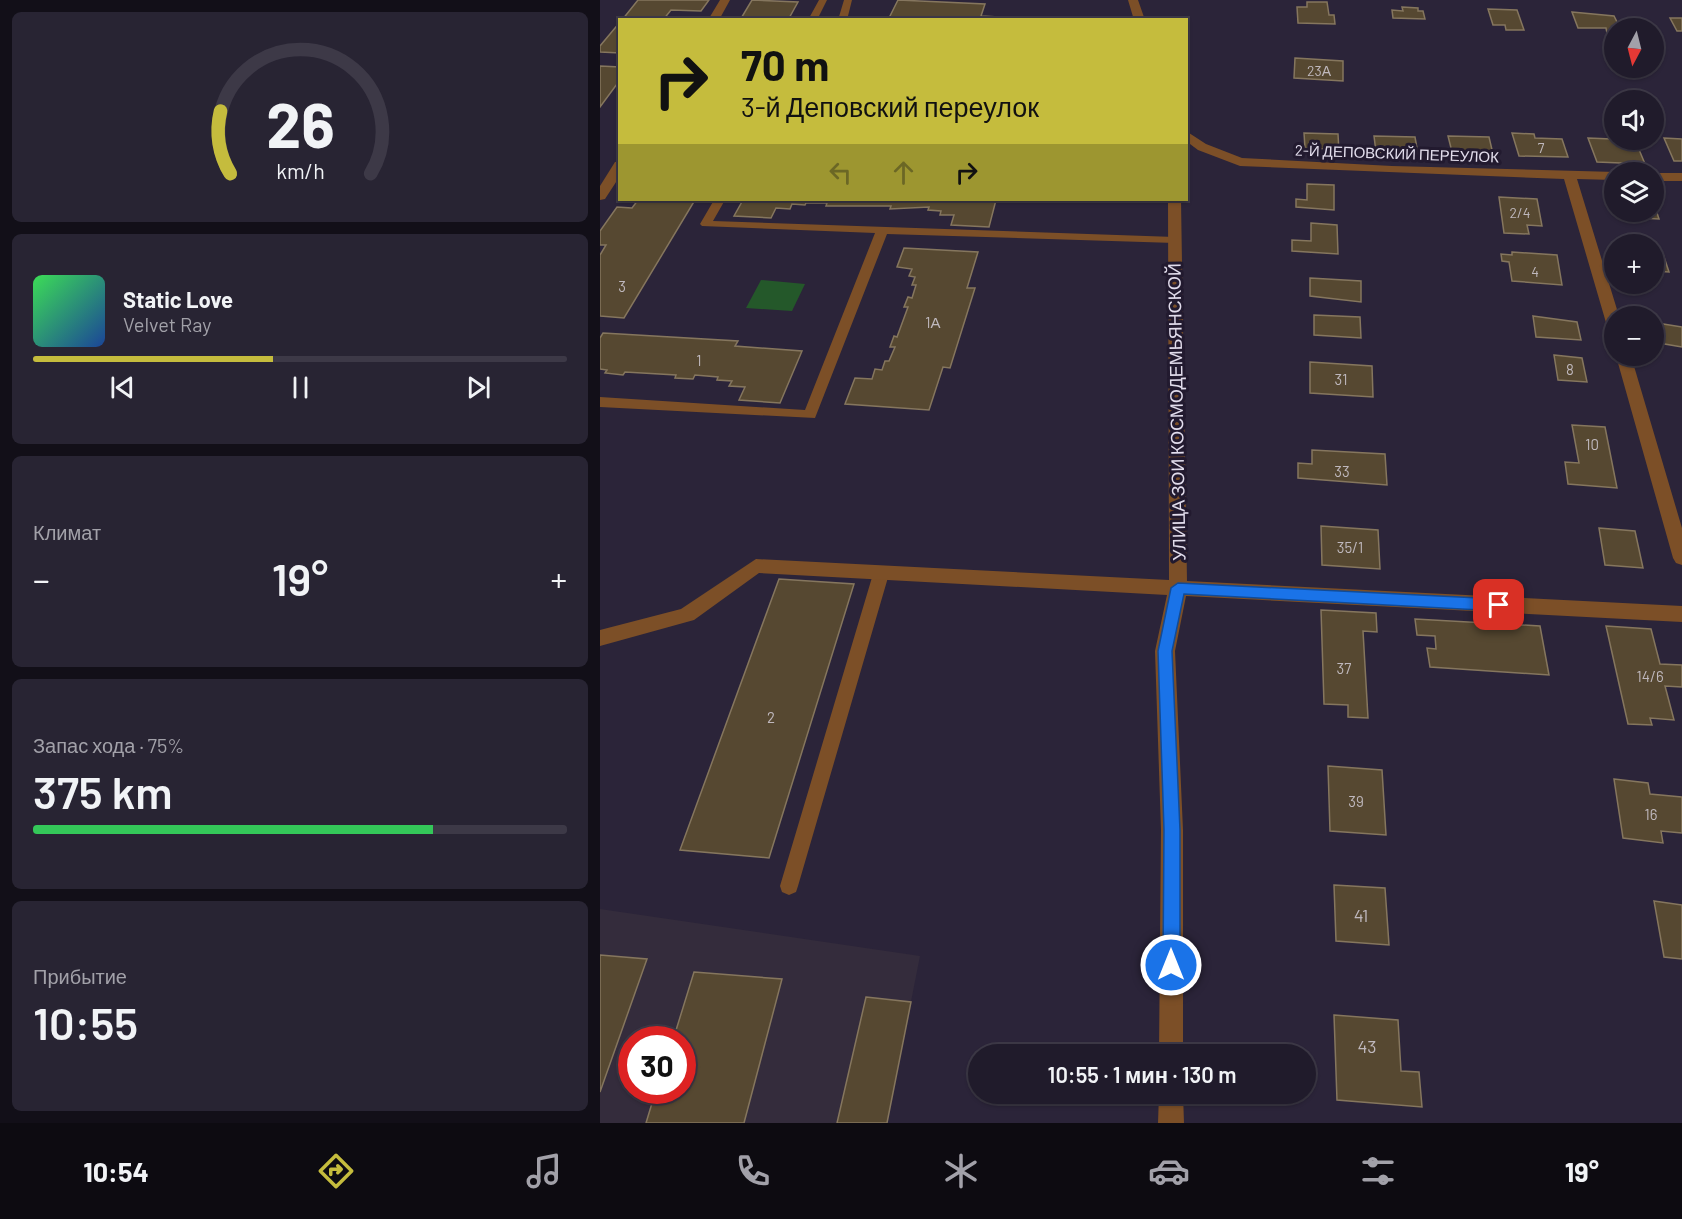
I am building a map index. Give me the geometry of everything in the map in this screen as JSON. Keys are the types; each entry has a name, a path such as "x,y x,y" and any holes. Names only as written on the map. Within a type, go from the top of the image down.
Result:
{"street":[{"path":"714,18 725,0"},
{"path":"1133,0 1139,18"},
{"name":"2-Й ДЕПОВСКИЙ ПЕРЕУЛОК","path":"1188,136 1202,147 1240,162 1392,170 1604,176"},
{"path":"600,196 618,168"},
{"path":"1570,176 1608,306"},
{"path":"1664,177 1682,177"},
{"name":"УЛИЦА ЗОИ КОСМОДЕМЬЯНСКОЙ","path":"1171,1044 1172,830 1165,651 1178,588 1174,201"},
{"path":"1626,366 1682,558"},
{"path":"600,638 687,615 756,566 1682,614"},
{"path":"1171,1104 1171,1123"}],"lane":[{"path":"813,18 823,0"},
{"path":"843,18 848,0"},
{"path":"718,201 706,224 1174,240"},
{"path":"600,402 810,415 882,231"},
{"path":"789,886 881,574"}],"shaded area":[{"path":"600,909 920,956 887,1123 600,1123"}],"green space":[{"path":"761,280 805,284 792,311 746,308"}],"building":[{"path":"638,0 709,0 701,11 671,10 665,18 624,18"},
{"path":"752,0 798,2 789,18 741,18"},
{"path":"898,0 985,4 981,16 1019,18 889,18"},
{"path":"1307,2 1327,2 1329,15 1334,15 1335,24 1298,23 1297,7 1307,7"},
{"path":"1402,7 1418,8 1418,11 1423,11 1425,19 1393,18 1392,10 1403,11"},
{"path":"1488,9 1517,10 1524,30 1506,30 1505,25 1493,25"},
{"path":"1572,12 1614,16 1615,18 1604,18 1604,28 1578,28"},
{"path":"1670,18 1682,18 1682,31 1677,31"},
{"path":"618,24 618,53 600,52 600,46"},
{"path":"1295,58 1343,61 1343,81 1294,78"},
{"path":"600,66 618,67 618,83 600,107"},
{"path":"1304,133 1338,134 1339,152 1329,152 1329,149 1305,148"},
{"path":"1512,133 1534,134 1535,138 1562,139 1568,157 1519,156"},
{"path":"1374,136 1415,137 1418,154 1376,152"},
{"path":"1448,136 1489,137 1493,154 1452,152"},
{"path":"1588,138 1604,139 1604,150 1639,150 1644,162 1604,162 1597,162"},
{"path":"1664,138 1682,139 1682,161 1674,161"},
{"path":"1307,184 1334,185 1334,210 1296,207 1296,199 1307,200"},
{"path":"1499,197 1537,199 1542,226 1527,225 1529,234 1504,233"},
{"path":"637,201 694,201 624,318 600,316 600,255 606,245 600,245 600,231 617,207 632,208"},
{"path":"742,201 996,201 989,227 951,225 954,215 940,215 941,211 928,210 929,207 890,209 891,206 826,206 827,203 806,203 805,205 792,204 790,209 776,208 771,218 734,216"},
{"path":"1311,223 1337,225 1338,254 1292,251 1292,240 1311,241"},
{"path":"904,248 978,252 967,288 975,288 950,368 943,367 929,410 845,404 855,378 872,379 875,369 882,370 885,361 889,361 895,347 890,347 894,336 897,337 908,307 904,307 908,297 912,298 916,285 912,285 915,277 909,276 912,269 897,267"},
{"path":"1512,252 1557,255 1562,285 1512,281 1509,262 1502,261 1501,254 1512,255"},
{"path":"1664,257 1669,272 1664,272"},
{"path":"1310,278 1361,281 1361,302 1310,296"},
{"path":"1314,315 1360,317 1361,338 1314,335"},
{"path":"1533,316 1577,322 1581,340 1536,337"},
{"path":"1664,324 1682,327 1682,347 1664,344"},
{"path":"603,333 738,341 735,346 802,351 780,403 739,400 745,387 729,386 732,381 717,380 718,377 695,375 693,379 675,378 676,375 605,373 607,370 600,369 600,338"},
{"path":"1554,355 1582,358 1587,382 1558,380"},
{"path":"1310,362 1372,366 1373,397 1310,393"},
{"path":"1572,425 1605,427 1617,488 1568,484 1565,462 1579,463"},
{"path":"1312,450 1385,454 1387,485 1298,478 1298,463 1312,464"},
{"path":"1321,526 1378,530 1380,569 1322,565"},
{"path":"1599,528 1635,531 1643,568 1605,565"},
{"path":"779,579 854,584 769,858 680,850"},
{"path":"1321,610 1376,613 1377,632 1363,631 1368,718 1348,717 1348,705 1324,704"},
{"path":"1415,619 1540,626 1549,675 1430,667 1427,648 1436,649 1435,636 1417,635"},
{"path":"1606,626 1651,629 1660,664 1682,665 1682,687 1665,686 1674,720 1650,718 1652,725 1628,724"},
{"path":"1328,766 1382,770 1386,835 1330,831"},
{"path":"1614,779 1648,783 1650,794 1682,797 1682,833 1661,831 1663,843 1623,838"},
{"path":"1334,885 1385,888 1389,945 1336,941"},
{"path":"1654,901 1682,905 1682,959 1664,957"},
{"path":"600,955 647,959 623,1026 618,1026 618,1041 600,1092"},
{"path":"694,972 782,979 744,1123 646,1123 652,1104 696,1104 696,1026 677,1026"},
{"path":"866,997 911,1002 887,1123 837,1123"},
{"path":"1334,1015 1398,1020 1401,1071 1419,1072 1422,1107 1337,1100"}],"route":[{"path":"1171,965 1172,830 1165,651 1178,588 1499,605"}]}
